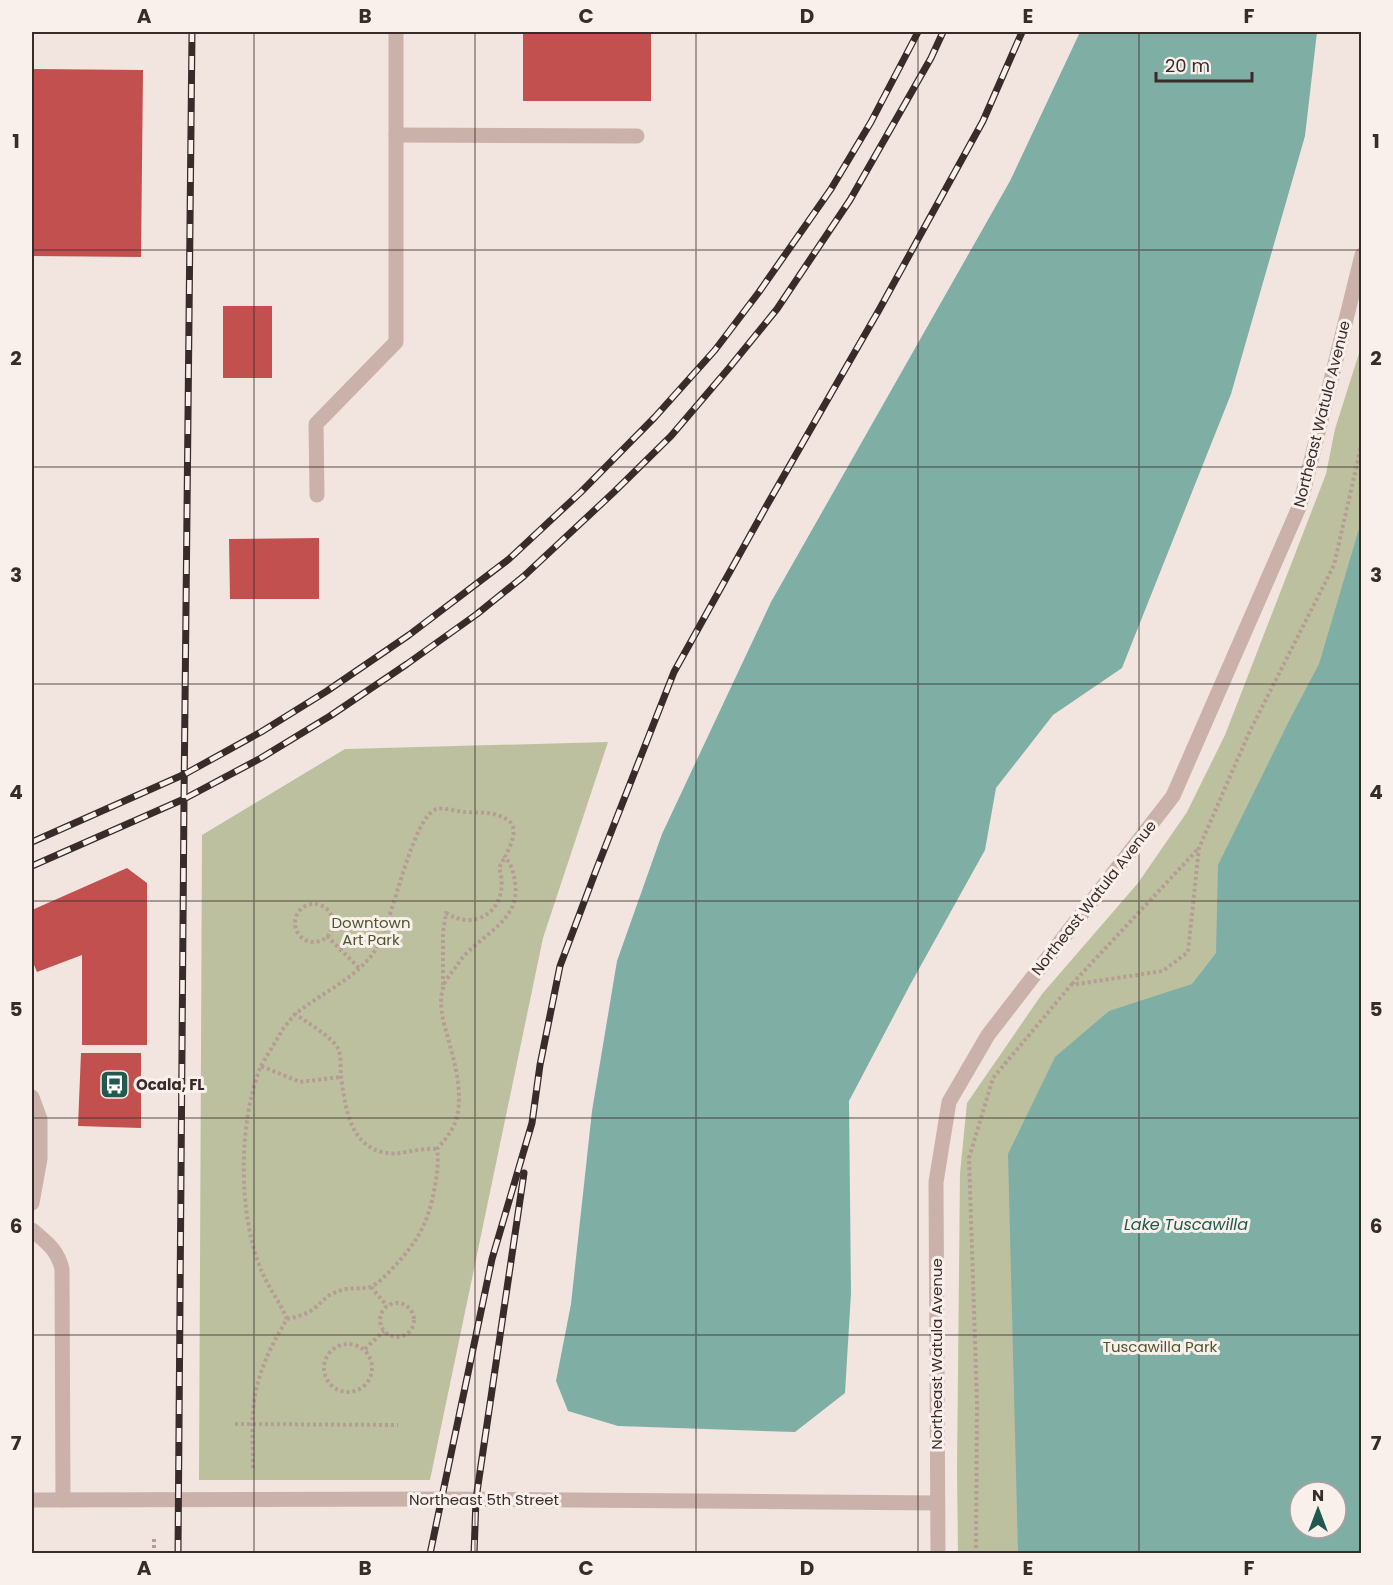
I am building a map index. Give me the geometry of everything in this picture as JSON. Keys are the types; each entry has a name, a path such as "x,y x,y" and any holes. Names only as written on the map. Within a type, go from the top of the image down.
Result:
{"street":[{"path":"317,495 316,424 396,342 396,32"},
{"path":"396,135 638,136"},
{"name":"Northeast Watula Avenue","path":"938,1554 936,1182 949,1102 988,1035 1173,796 1300,505 1362,255"},
{"path":"32,1097 40,1119 40,1159 32,1203"},
{"path":"32,1230 59,1256 62,1269 63,1500"},
{"name":"Northeast 5th Street","path":"32,1500 442,1499 937,1503"}],"path":[{"path":"1071,985 1163,971 1188,952 1198,848 1249,733 1334,565 1362,442"},
{"path":"253,1468 254,1402 259,1379 271,1348 287,1319 308,1313 334,1292 346,1288 371,1287 401,1259 416,1241 427,1221 437,1173 437,1149 446,1139 454,1124 459,1107 455,1065 441,1009 443,932 446,914 458,919 470,920 482,917 498,901 503,879 499,868 514,831 509,821 493,813 435,809 429,813 408,858 385,931 377,948 359,968 295,1014 283,1029 261,1066 253,1085 248,1110 245,1148 244,1185 247,1218 261,1270 287,1319"},
{"path":"976,1554 976,1402 969,1158 993,1078 1071,985 1198,848"},
{"path":"443,987 464,957 506,918 514,904 517,892 515,878 505,857"},
{"path":"312,904 325,908 332,918 331,931 327,936 316,942 310,942 300,936 295,919 301,909 312,904"},
{"path":"327,936 359,968"},
{"path":"295,1014 335,1044 339,1050 341,1077 350,1122 357,1135 367,1146 390,1154 426,1148 437,1149"},
{"path":"261,1066 300,1082 341,1077"},
{"path":"371,1287 387,1306"},
{"path":"392,1303 403,1304 411,1311 414,1322 409,1332 399,1337 388,1335 384,1331 380,1326 380,1315 387,1306 392,1303"},
{"path":"365,1349 384,1331"},
{"path":"350,1343 365,1349 370,1356 373,1372 365,1385 350,1392 335,1388 325,1376 325,1360 329,1353 335,1347 350,1343"},
{"path":"235,1424 398,1425"},
{"path":"154,1538 154,1554"}],"green space":[{"name":"Lake Tuscawilla","path":"1361,347 1361,1553 958,1554 960,1173 967,1103 1042,994 1138,883 1187,812 1225,735 1326,474 1335,429"},
{"name":"Downtown Art Park","path":"608,742 543,938 430,1480 199,1480 202,835 345,749"}],"water":[{"path":"1080,32 1317,32 1305,136 1231,394 1122,668 1053,715 996,788 985,850 849,1101 851,1293 845,1393 795,1432 618,1426 568,1411 556,1381 571,1304 592,1111 617,961 662,834 771,602 1010,181"},
{"name":"Lake Tuscawilla","path":"1361,522 1361,1553 1018,1553 1008,1154 1055,1057 1109,1011 1192,984 1216,953 1218,865 1319,664"}],"building":[{"path":"523,32 651,32 651,101 523,101"},
{"path":"32,69 143,70 141,257 32,256"},
{"path":"223,306 272,306 272,378 223,378"},
{"path":"319,538 319,599 230,599 229,539"},
{"path":"127,868 147,883 147,1045 82,1045 82,955 37,972 32,960 32,910"},
{"path":"81,1053 141,1053 141,1128 78,1126"},
{"path":"486,1551 614,1551 614,1554 486,1554"}],"railway":[{"path":"178,1554 192,32"},
{"path":"32,842 185,774 261,732 327,691 409,635 509,559 581,492 655,417 715,350 831,189 871,122 918,32"},
{"path":"32,866 184,799 261,758 330,716 407,664 477,614 524,576 671,436 777,309 850,200 931,58 943,32"},
{"path":"430,1554 492,1259 532,1123 540,1065 560,966 595,873 674,672 983,121 1022,32"},
{"path":"474,1554 476,1499 524,1173"}],"place":[{"name":"Ocala, FL","path":"115,1085"}],"park label":[{"name":"Tuscawilla Park","path":"1160,1347"}]}
